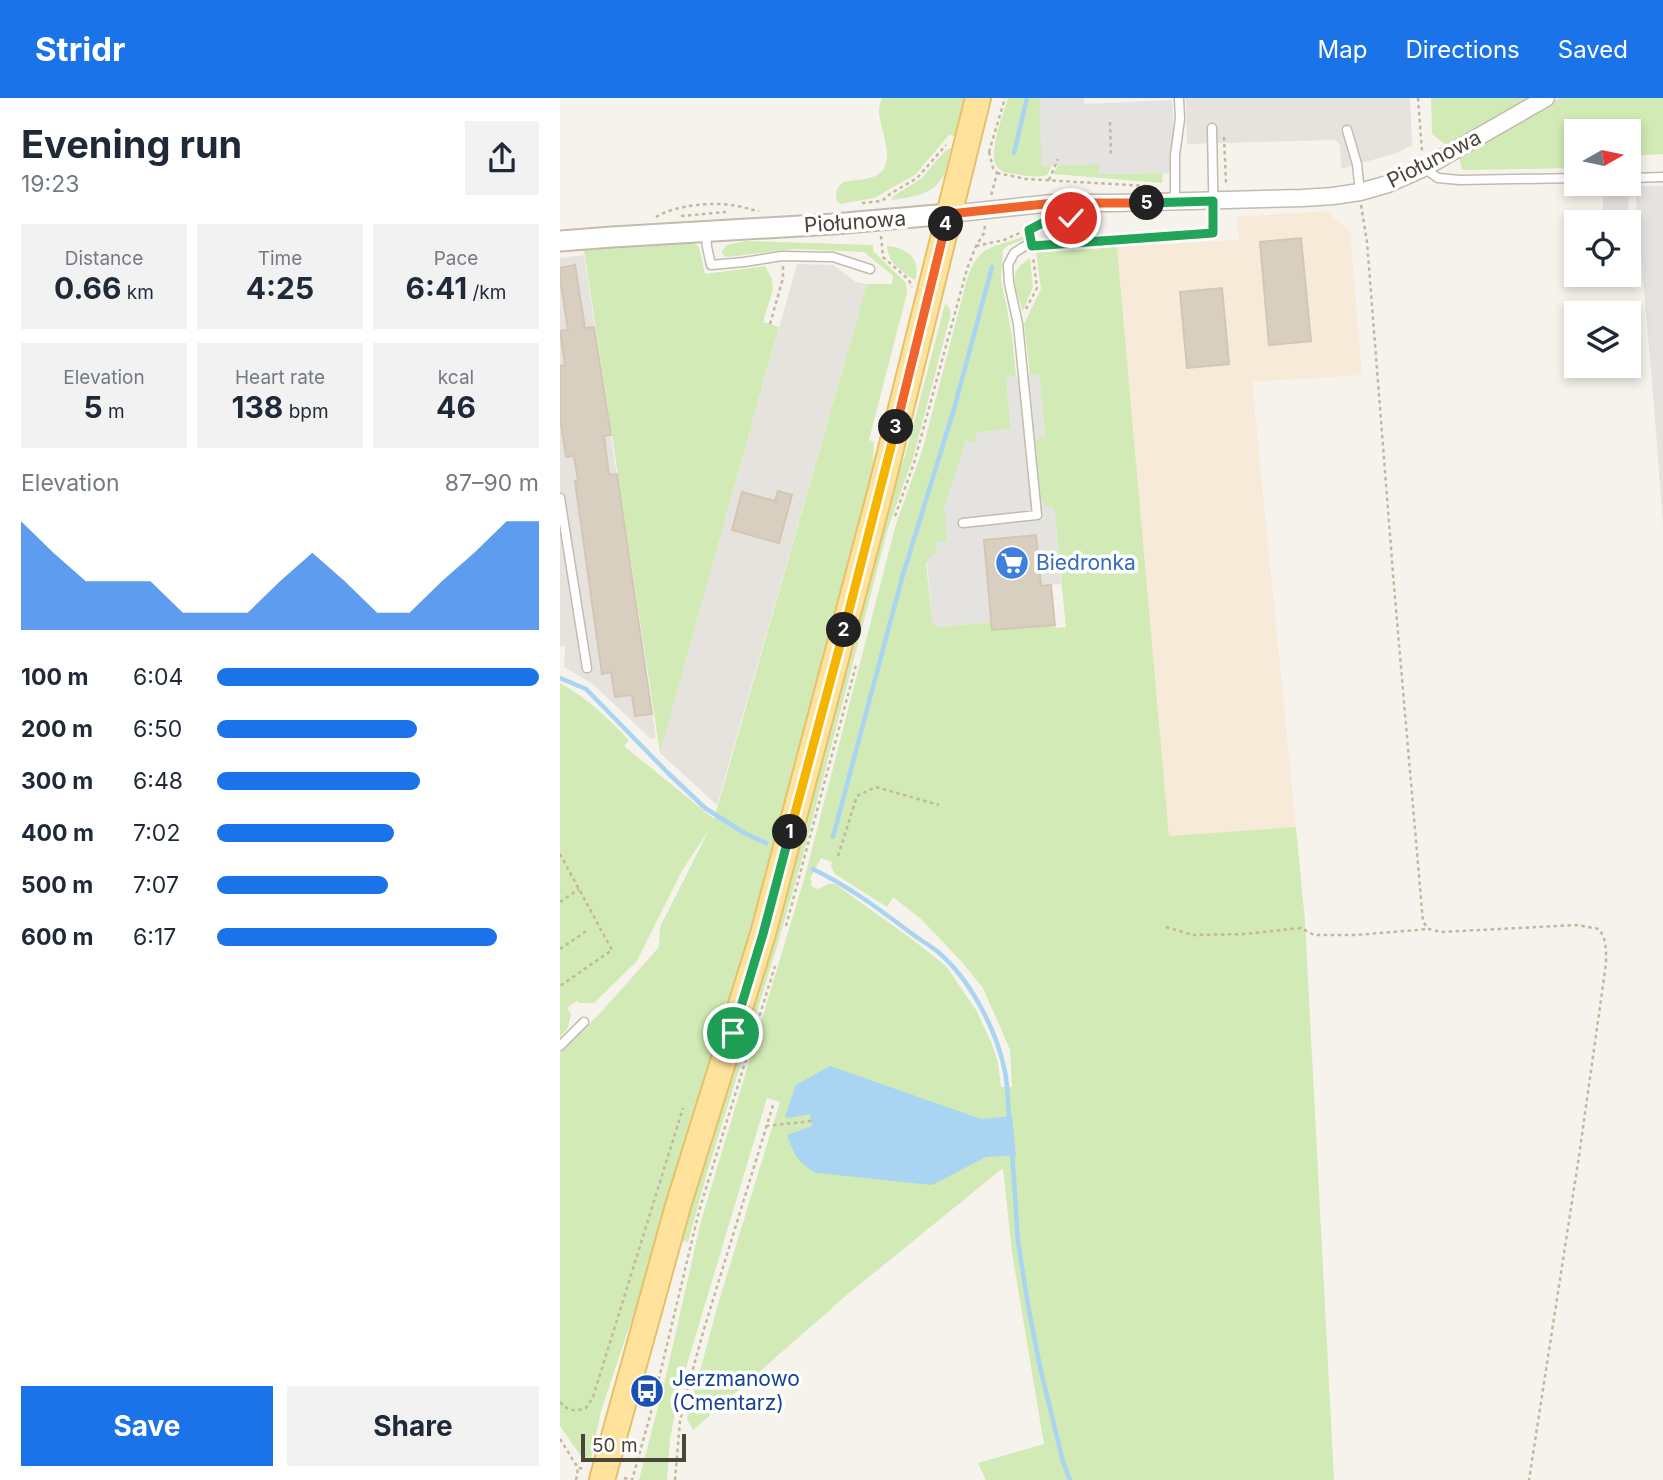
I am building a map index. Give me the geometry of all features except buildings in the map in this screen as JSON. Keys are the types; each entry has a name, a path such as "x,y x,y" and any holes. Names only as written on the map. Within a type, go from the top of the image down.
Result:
{"main road":[{"path":"602,1480 678,1206 763,934 881,489 978,98"}],"street":[{"name":"Piołunowa","path":"560,241 834,224 1054,203 1333,196 1388,184 1423,168 1546,98"}],"lane":[{"path":"1175,202 1179,98"},
{"path":"963,523 1037,515 1018,324 1009,283 1008,265 1014,253 1025,246 1213,233 1212,128"},
{"path":"1347,130 1357,164 1360,192"},
{"path":"1423,168 1438,178 1460,180 1564,178"},
{"path":"1642,177 1663,177"},
{"path":"706,231 712,265 782,256 833,257 870,269"},
{"path":"560,498 587,668"},
{"path":"560,1046 584,1022"}],"path":[{"path":"1005,98 989,152 997,173 1026,179 1149,186"},
{"path":"1418,98 1423,168"},
{"path":"1110,122 1111,157"},
{"path":"1224,127 1226,182 1230,187"},
{"path":"857,204 882,201 917,178 949,142"},
{"path":"1049,180 1058,159"},
{"path":"993,184 997,173"},
{"path":"1360,192 1367,242 1421,910 1423,922 1429,929"},
{"path":"654,219 684,207 724,204 764,211"},
{"path":"976,246 1004,240 1048,220 1059,219"},
{"path":"1018,324 1037,288 1029,230"},
{"path":"880,247 883,257 909,280 912,287"},
{"path":"770,324 783,278 782,256"},
{"path":"838,856 857,796 876,787 939,805"},
{"path":"560,854 612,950 560,986"},
{"path":"560,902 579,889"},
{"path":"1166,927 1193,935 1245,934 1301,928 1314,935 1356,935 1429,929 1441,932 1584,926 1599,929 1603,934 1606,964 1530,1480"},
{"path":"560,949 588,930"},
{"path":"675,1480 680,1421 686,1394 774,1102"},
{"path":"560,1402 567,1409 576,1411 586,1408 593,1397 683,1108"},
{"path":"766,1126 811,1121"},
{"path":"560,1439 579,1468 576,1480"}],"shaded area":[{"path":"1040,98 1084,98 1084,104 1172,100 1176,173 1099,174 1099,164 1041,166"},
{"path":"1186,98 1410,98 1412,145 1397,153 1344,168 1341,167 1340,146 1333,140 1187,144"},
{"path":"1642,186 1663,186 1663,405 1654,406 1641,255 1641,210 1637,210 1636,196 1642,196"},
{"path":"1603,196 1629,196 1628,210 1603,210"},
{"path":"1326,211 1350,231 1362,375 1252,382 1296,827 1169,836 1117,247 1239,240 1237,217"},
{"path":"584,255 656,738 651,739 594,685 564,667 565,646 560,647 560,258"},
{"path":"797,264 833,265 856,282 867,284 717,805 660,753"},
{"path":"1039,374 1045,437 1035,438 1041,500 1045,506 1054,508 1061,584 1041,586 1036,535 984,540 991,622 937,627 932,620 927,563 931,555 937,553 936,542 947,541 944,508 966,441 976,444 975,433 1011,429 1006,377"},
{"path":"1663,405 1663,525 1654,406"}],"green space":[{"path":"882,98 965,98 955,136 949,135 915,175 874,198 840,204 836,193 843,182 870,178 880,173 885,166 887,157 879,109"},
{"path":"1008,98 1040,98 1053,163 1047,175 1007,173 998,168 995,162 995,145"},
{"path":"1431,98 1528,98 1446,145 1432,134"},
{"path":"1560,98 1663,98 1663,154 1642,155 1642,119 1564,119 1564,168 1462,170 1459,158"},
{"path":"951,148 944,173 934,187 921,194 892,200 892,197 922,178 945,151"},
{"path":"1099,164 1099,174 1163,173 1162,183 1053,174 1058,165"},
{"path":"1024,236 1027,238 1003,250 1001,279 1012,335 1016,376 1006,378 1011,429 976,433 976,444 966,441 945,508 947,541 926,563 932,620 937,627 991,622 992,630 1055,625 1056,628 1066,627 1054,508 1045,506 1041,500 1035,438 1045,436 1039,375 1030,375 1024,324 1041,289 1036,252 1117,247 1169,836 1296,827 1305,921 1334,1480 986,1480 978,1463 1044,1444 1012,1253 1003,1168 848,1294 693,1430 687,1419 718,1304 780,1102 767,1098 679,1391 670,1439 667,1480 639,1480 701,1221 805,876 896,524 923,448 966,283 975,261 981,254 994,246","holes":["821,858 832,862 835,874 887,907 893,897 921,919 983,988 1010,1050 1012,1087 1001,1087 992,1044 976,1010 946,966 835,884 818,889 811,886 810,879"]},
{"path":"690,241 699,247 705,274 765,266 772,279 773,289 763,322 779,327 660,753 584,250"},
{"path":"746,241 873,245 873,251 906,283 907,293 869,440 874,442 872,480 760,913 657,1244 601,1411 591,1460 580,1455 560,1426 560,1053 659,947 660,927 709,830 683,869 637,961 594,1003 577,1001 567,1008 571,1014 568,1028 560,1037 560,683 597,709 629,740 624,746 714,819 867,284 892,284 893,276 864,252 794,249 727,257 723,255 722,251 727,245"},
{"path":"887,246 900,249 911,256 916,266 915,280 896,266"},
{"path":"1030,258 1033,287 1023,311 1015,285 1015,274"},
{"path":"945,304 950,309 950,317 913,458 888,528 802,859 688,1242 679,1240 887,502 906,453"}],"water":[{"path":"830,1066 981,1119 1012,1116 1016,1155 986,1157 932,1185 817,1173 798,1157 787,1135 812,1126 810,1114 785,1117 796,1085"}],"waterway":[{"path":"1014,153 1027,98"},
{"path":"833,837 902,578 954,409 992,267"},
{"path":"560,678 586,689 705,808 744,833 766,843"},
{"path":"813,869 862,897 934,949 960,975 979,1004 1000,1052 1006,1080 1009,1120"},
{"path":"1012,1150 1018,1242 1029,1311 1063,1462 1070,1480"}],"place":[{"name":"Biedronka","path":"1012,563"},
{"name":"Jerzmanowo (Cmentarz)","path":"647,1391"}],"route":[{"path":"733,1033 783,862 881,489 949,214 1054,203 1213,201 1213,233 1032,246 1029,230 1048,220 1071,218"}]}
